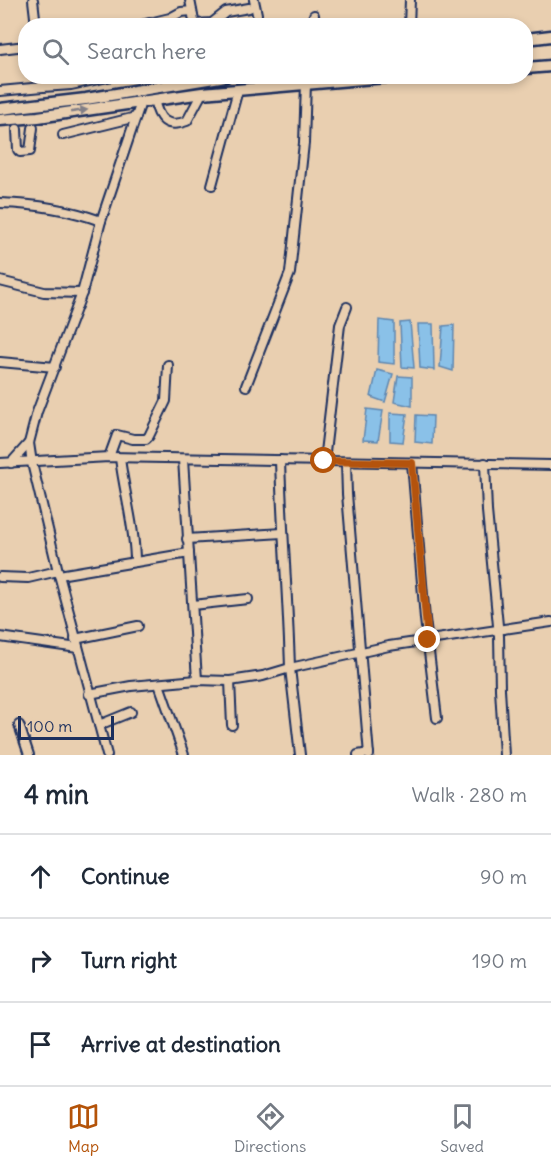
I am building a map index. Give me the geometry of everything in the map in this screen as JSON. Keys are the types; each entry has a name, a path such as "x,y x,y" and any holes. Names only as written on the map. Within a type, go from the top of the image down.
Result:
{"highway":[{"path":"533,38 551,36"},
{"path":"533,67 551,66"},
{"path":"0,110 177,84"},
{"path":"0,120 16,124 38,117 154,99 296,84"}],"street":[{"path":"33,0 35,18"},
{"path":"190,0 194,18"},
{"path":"254,0 257,14"},
{"path":"409,18 410,0"},
{"path":"218,18 226,12 249,8"},
{"path":"170,18 181,12 192,11"},
{"path":"0,49 18,47"},
{"path":"0,91 76,84"},
{"path":"246,386 290,273 304,143 306,84"},
{"path":"212,185 238,90"},
{"path":"154,99 157,114 162,120 169,123 184,122 190,117 202,93"},
{"path":"11,463 29,443 37,412 82,294 101,221 141,102"},
{"path":"33,128 16,124 20,152 30,151 33,128 38,117"},
{"path":"63,135 136,117"},
{"path":"0,203 29,203 77,213 101,221"},
{"path":"0,281 44,292 82,294"},
{"path":"324,461 340,325 347,307"},
{"path":"0,362 55,367"},
{"path":"109,458 117,435 133,439 146,439 149,436 166,402 168,365"},
{"path":"29,443 58,573 107,755"},
{"path":"0,463 109,458 485,463 550,465 551,475"},
{"path":"120,458 135,544 135,562"},
{"path":"183,459 197,680"},
{"path":"280,460 290,668 300,755"},
{"path":"346,462 369,754 358,755"},
{"path":"412,463 437,718"},
{"path":"485,463 487,511 499,631 504,755"},
{"path":"187,539 282,533"},
{"path":"0,577 28,578 189,553"},
{"path":"193,605 248,599"},
{"path":"89,694 131,686 197,680 230,681 262,676 360,651 551,622"},
{"path":"75,639 138,626"},
{"path":"0,637 78,648"},
{"path":"230,681 232,725"},
{"path":"159,684 184,755"},
{"path":"99,725 131,712"},
{"path":"20,725 29,755"}],"water":[{"path":"379,320 394,322 394,364 378,362"},
{"path":"410,322 414,368 402,367 400,323"},
{"path":"418,324 433,324 434,370 420,368"},
{"path":"454,325 453,371 440,367 443,326"},
{"path":"377,370 393,374 385,402 371,397"},
{"path":"398,376 412,377 412,406 394,402"},
{"path":"367,409 383,411 378,441 363,440"},
{"path":"390,413 407,414 403,442 390,441"},
{"path":"416,415 433,416 432,444 415,442"}],"route":[{"path":"324,461 412,463 428,640"}]}
